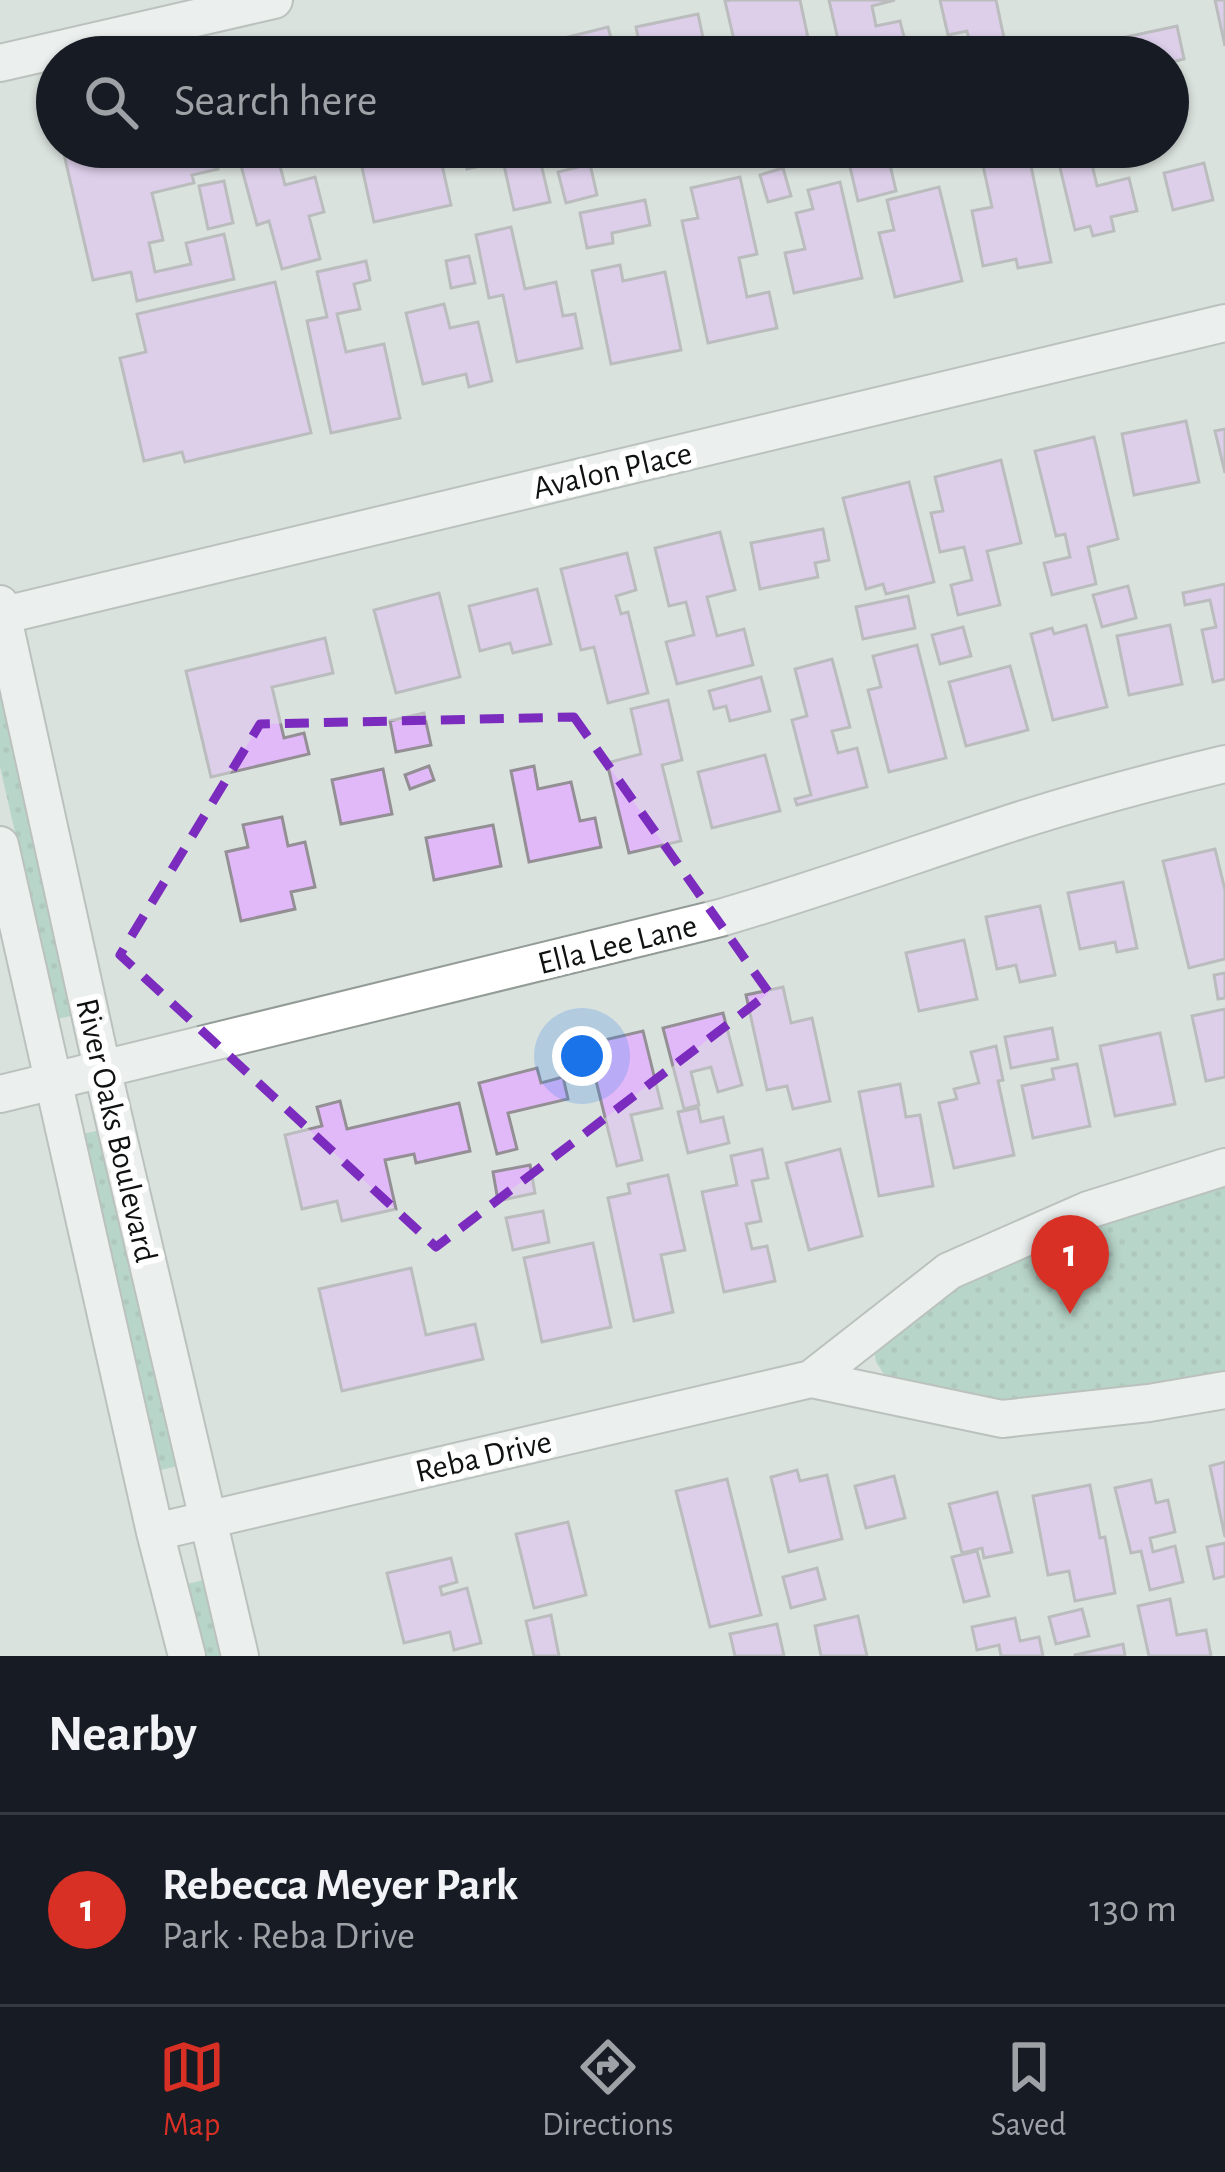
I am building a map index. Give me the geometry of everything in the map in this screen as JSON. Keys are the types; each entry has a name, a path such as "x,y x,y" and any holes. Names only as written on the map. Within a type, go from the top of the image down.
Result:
{"street":[{"path":"117,36 274,0"},
{"path":"0,63 36,55"},
{"name":"Avalon Place","path":"1,612 1225,323"},
{"name":"River Oaks Boulevard","path":"1,612 240,1656"},
{"name":"Ella Lee Lane","path":"0,1094 721,918 1004,825 1225,764"},
{"name":"River Oaks Boulevard","path":"0,845 187,1656"},
{"name":"Reba Drive","path":"155,1532 811,1379 950,1271 1088,1210 1225,1167"},
{"name":"Reba Drive","path":"811,1379 1002,1419 1225,1390"}],"highlighted area":[{"path":"574,717 769,993 436,1247 120,955 260,724"}],"green space":[{"path":"0,678 83,1013 58,1019 0,767"},
{"path":"108,1128 186,1464 161,1470 83,1134"},
{"path":"1225,1181 1225,1377 1003,1406 890,1383 876,1362 873,1345 956,1282 1092,1222"},
{"path":"212,1578 230,1656 204,1656 187,1584"}],"building":[{"path":"800,0 808,36 733,36 725,1"},
{"path":"829,0 895,0 872,6 876,26 900,21 904,36 837,36"},
{"path":"940,0 996,0 1004,36 968,36 967,31 948,35"},
{"path":"1215,0 1225,0 1225,46"},
{"path":"698,14 703,36 638,36 636,27"},
{"path":"1177,26 1179,36 1131,36"},
{"path":"608,27 610,36 572,36"},
{"path":"1204,163 1213,200 1173,210 1164,173"},
{"path":"67,168 218,168 192,175 194,183 152,193 163,240 149,243 155,272 191,264 186,243 224,234 234,279 137,301 131,272 93,280"},
{"path":"242,168 281,168 285,185 315,177 324,212 309,216 320,259 282,269 269,221 257,225"},
{"path":"362,168 443,168 451,205 374,222"},
{"path":"505,168 542,168 550,202 514,210"},
{"path":"591,168 597,195 566,203 558,172"},
{"path":"783,168 791,196 768,202 760,175"},
{"path":"850,168 891,168 896,191 858,201"},
{"path":"984,168 1031,168 1051,262 1018,268 1016,259 983,266 972,211 992,207"},
{"path":"1060,168 1093,168 1097,186 1129,178 1137,211 1111,217 1114,231 1093,236 1090,226 1075,230"},
{"path":"740,177 757,254 739,258 747,297 769,292 777,328 708,343 682,221 698,218 691,188"},
{"path":"224,181 233,223 208,229 199,186"},
{"path":"840,182 862,278 794,293 785,253 805,249 796,213 813,209 808,190"},
{"path":"939,187 962,281 895,297 879,233 894,230 887,200"},
{"path":"645,200 650,225 612,233 613,243 587,248 580,213"},
{"path":"511,227 525,289 556,282 563,316 575,314 582,348 517,362 503,295 489,298 476,235"},
{"path":"469,256 475,283 451,288 446,261"},
{"path":"366,261 370,280 354,284 360,309 337,314 346,352 384,344 400,418 331,433 307,321 327,317 317,272"},
{"path":"620,265 623,281 665,272 681,350 611,364 592,271"},
{"path":"275,282 311,433 185,462 182,452 144,461 120,358 146,352 137,314"},
{"path":"444,304 450,328 478,322 492,381 469,387 466,374 423,384 406,313"},
{"path":"1186,421 1199,482 1134,495 1122,434"},
{"path":"1225,429 1225,473 1215,431"},
{"path":"1094,437 1118,539 1088,547 1096,584 1052,595 1044,563 1070,557 1065,534 1056,536 1035,451"},
{"path":"1001,460 1021,543 987,551 1000,605 958,615 951,585 972,580 964,547 940,552 931,513 943,511 935,477"},
{"path":"909,482 934,582 886,594 883,584 866,589 843,498"},
{"path":"823,529 829,560 815,563 818,577 760,589 751,543"},
{"path":"720,532 735,590 707,597 717,636 744,629 753,665 677,684 666,642 694,635 686,602 669,606 655,548"},
{"path":"627,553 636,590 616,596 621,614 628,612 648,693 608,703 594,647 581,650 561,569"},
{"path":"1225,584 1225,679 1213,682 1202,630 1216,627 1210,600 1185,605 1183,593"},
{"path":"1128,586 1136,618 1102,627 1093,595"},
{"path":"537,589 551,644 513,653 510,643 480,651 469,606"},
{"path":"439,593 460,677 396,693 374,610"},
{"path":"908,596 915,628 863,639 856,607"},
{"path":"1086,625 1107,707 1053,720 1031,634 1052,628 1054,634"},
{"path":"1170,625 1182,684 1129,695 1117,636"},
{"path":"963,627 971,656 940,664 932,635"},
{"path":"325,638 333,673 272,687 284,738 304,733 309,754 211,777 186,671"},
{"path":"917,645 946,758 889,772 868,690 881,687 873,656"},
{"path":"832,659 850,727 832,731 838,753 857,748 867,787 797,805 795,799 811,795 792,720 807,716 795,669"},
{"path":"1010,666 1028,730 966,746 949,682"},
{"path":"761,677 770,711 730,721 726,706 714,709 709,691"},
{"path":"668,700 682,760 662,765 681,841 629,853 607,763 641,754 631,709"},
{"path":"424,713 431,745 396,752 390,721"},
{"path":"765,755 780,811 712,828 698,772"},
{"path":"429,766 434,780 410,789 405,775"},
{"path":"534,766 538,789 571,782 580,821 595,818 601,847 529,862 511,771"},
{"path":"383,769 392,814 341,824 332,780"},
{"path":"282,817 288,846 305,842 315,887 291,892 295,909 241,921 226,852 248,847 243,825"},
{"path":"493,825 501,866 434,880 426,838"},
{"path":"1215,849 1225,890 1225,959 1189,968 1163,861"},
{"path":"1123,882 1137,948 1117,952 1115,942 1080,949 1068,893"},
{"path":"1040,906 1055,975 1020,982 1016,965 997,969 986,917"},
{"path":"964,940 977,999 919,1011 906,953"},
{"path":"1225,973 1225,998 1218,999 1214,975"},
{"path":"783,987 791,1023 812,1018 830,1101 793,1109 787,1086 767,1090 746,995"},
{"path":"1225,1009 1225,1077 1206,1081 1192,1016"},
{"path":"723,1013 742,1085 718,1092 711,1067 691,1072 699,1105 684,1109 663,1028"},
{"path":"1052,1028 1058,1059 1011,1068 1005,1037"},
{"path":"643,1031 662,1108 631,1115 642,1160 617,1166 587,1044"},
{"path":"1160,1033 1175,1104 1115,1116 1100,1046"},
{"path":"996,1046 1003,1080 998,1081 1014,1155 954,1168 939,1103 957,1099 954,1089 979,1083 971,1052"},
{"path":"1077,1064 1090,1126 1033,1138 1022,1086 1054,1079 1052,1069"},
{"path":"537,1068 541,1083 563,1077 568,1099 508,1113 517,1149 497,1154 479,1083"},
{"path":"900,1084 906,1117 920,1115 933,1186 879,1196 859,1092"},
{"path":"340,1101 347,1129 459,1103 470,1151 416,1163 414,1154 385,1160 396,1209 342,1221 337,1201 302,1209 285,1135 322,1126 317,1107"},
{"path":"698,1108 701,1122 723,1117 729,1143 688,1153 678,1112"},
{"path":"762,1149 768,1178 752,1181 761,1221 746,1224 752,1249 767,1246 775,1281 724,1292 702,1192 737,1185 731,1156"},
{"path":"840,1149 862,1236 809,1250 786,1163"},
{"path":"530,1165 535,1193 498,1201 493,1172"},
{"path":"668,1175 685,1250 661,1255 673,1312 634,1321 608,1198 630,1193 628,1184"},
{"path":"543,1211 549,1242 513,1250 506,1218"},
{"path":"593,1243 611,1327 542,1342 524,1258"},
{"path":"411,1268 426,1335 475,1324 483,1359 342,1391 319,1289"},
{"path":"1225,1462 1225,1537 1210,1466"},
{"path":"797,1470 800,1481 827,1475 842,1539 789,1552 771,1477"},
{"path":"894,1476 905,1518 866,1528 855,1486"},
{"path":"727,1479 761,1615 710,1627 676,1491"},
{"path":"1151,1480 1156,1503 1168,1500 1175,1532 1150,1538 1153,1552 1175,1546 1183,1582 1150,1590 1141,1551 1131,1553 1115,1488"},
{"path":"1090,1485 1115,1593 1075,1601 1069,1571 1048,1575 1033,1496"},
{"path":"997,1492 1012,1552 984,1558 982,1548 962,1553 949,1504"},
{"path":"568,1522 586,1595 534,1608 516,1534"},
{"path":"1225,1543 1225,1576 1214,1579 1207,1547"},
{"path":"977,1551 989,1596 964,1602 952,1557"},
{"path":"451,1558 457,1582 440,1587 442,1595 467,1588 481,1643 454,1650 450,1632 404,1643 387,1573"},
{"path":"817,1568 825,1599 791,1608 783,1577"},
{"path":"1170,1599 1177,1635 1206,1630 1211,1656 1149,1656 1138,1606"},
{"path":"1082,1609 1089,1636 1056,1644 1049,1617"},
{"path":"551,1615 559,1656 534,1656 526,1621"},
{"path":"858,1616 867,1656 821,1656 815,1626"},
{"path":"1015,1618 1020,1641 1039,1637 1043,1656 1001,1656 999,1645 977,1650 972,1627"},
{"path":"777,1624 784,1656 735,1656 730,1634"},
{"path":"1123,1644 1125,1656 1075,1656 1075,1655"}],"place":[{"name":"Rebecca Meyer Park","path":"1070,1314"}]}
